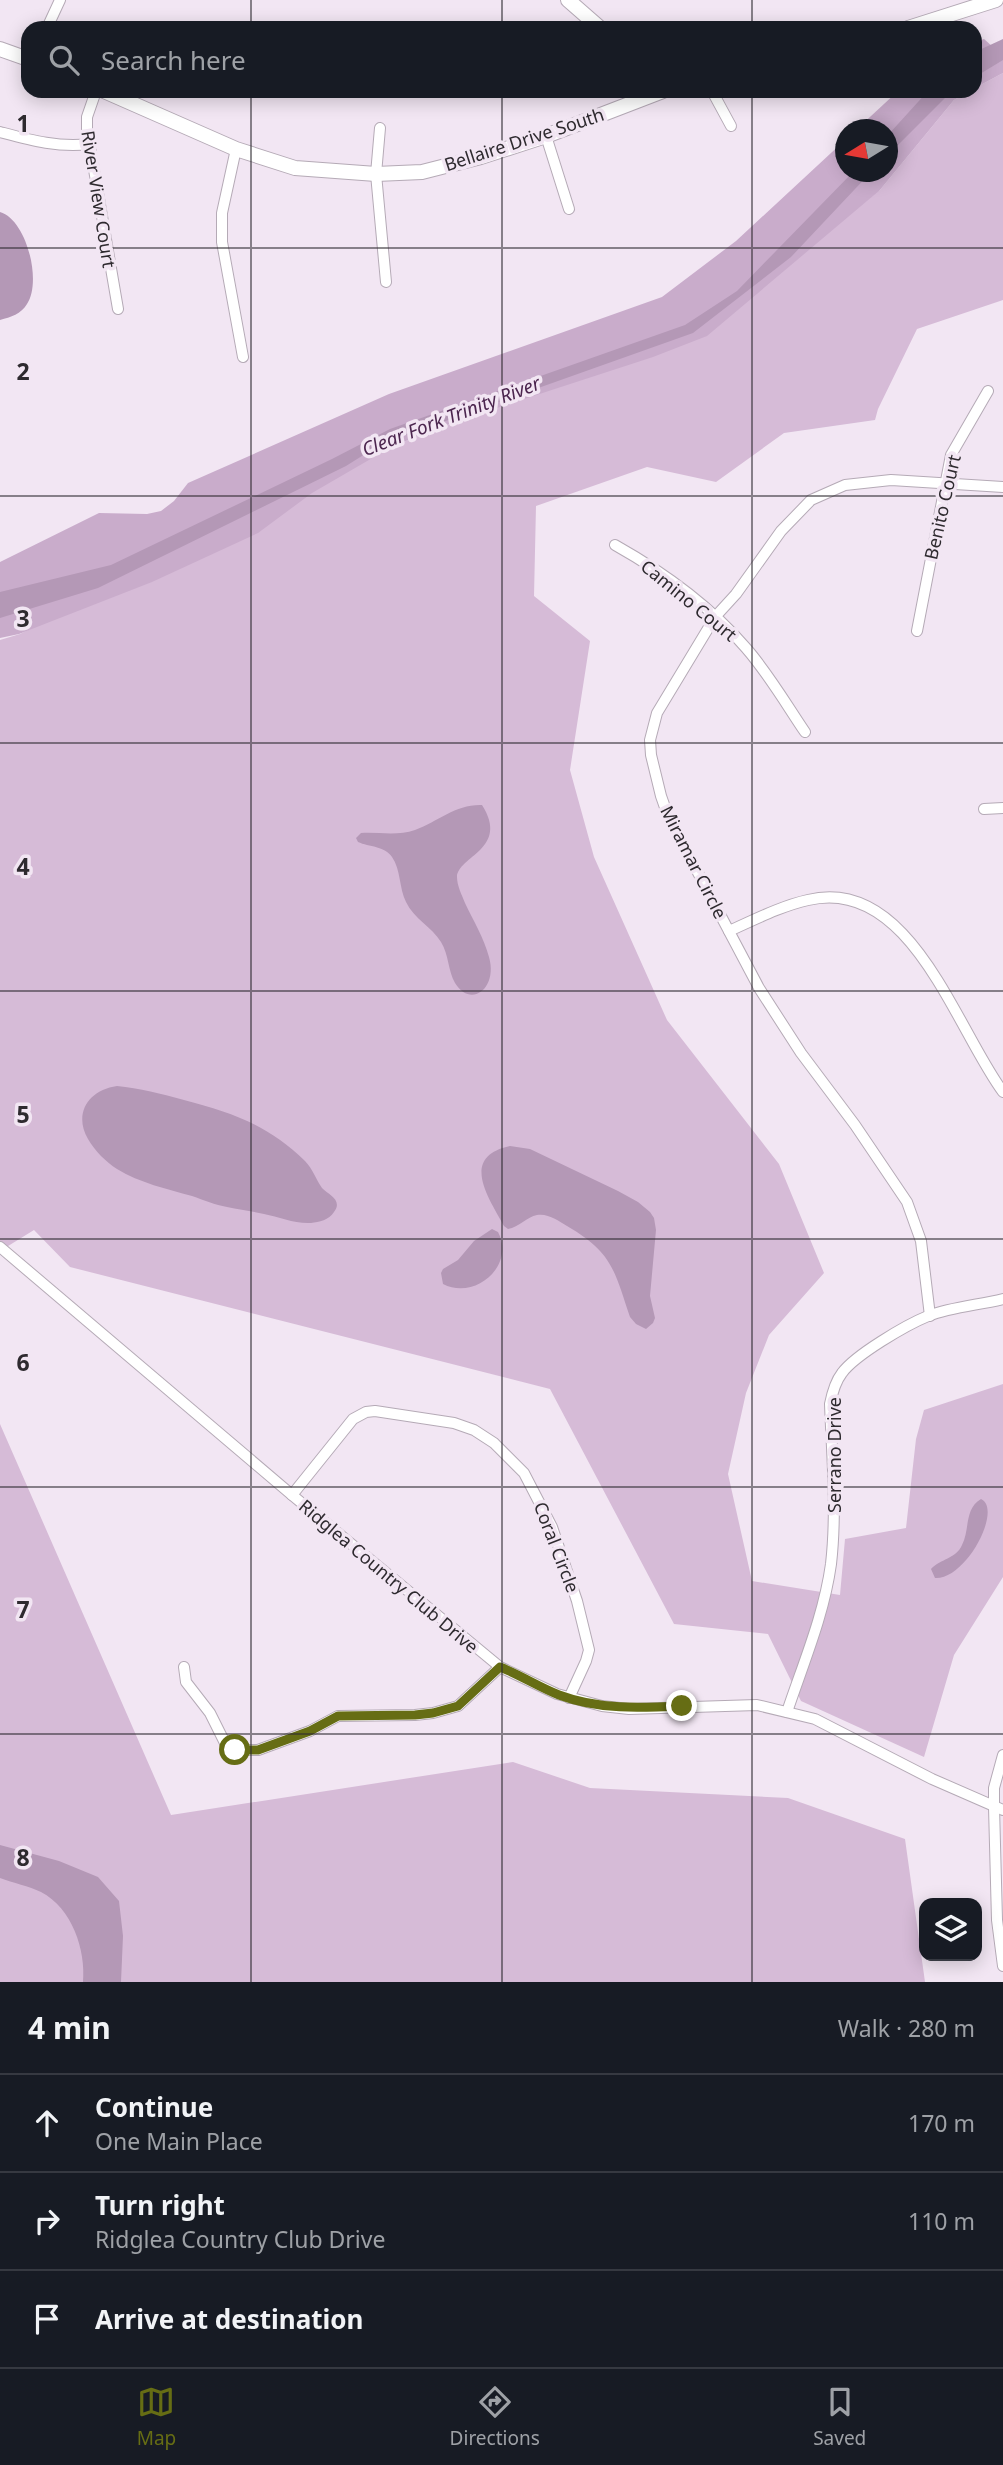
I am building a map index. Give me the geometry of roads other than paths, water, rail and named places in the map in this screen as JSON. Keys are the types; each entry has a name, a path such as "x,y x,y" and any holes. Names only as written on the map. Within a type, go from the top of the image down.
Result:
{"street":[{"path":"50,21 60,0"},
{"path":"568,0 592,21"},
{"path":"930,21 996,0"},
{"path":"0,49 21,56"},
{"name":"River View Court","path":"94,98 87,117 117,309"},
{"name":"Bellaire Drive South","path":"120,98 236,149 295,168 376,174 422,172 481,157 546,136 630,98"},
{"path":"716,98 731,126"},
{"path":"380,128 376,174 386,282"},
{"path":"0,132 47,144 90,144"},
{"path":"546,136 569,209"},
{"path":"236,149 222,213 222,242 243,357"},
{"name":"Benito Court","path":"917,631 951,455 988,391"},
{"name":"Miramar Circle","path":"930,1316 921,1241 907,1202 855,1125 801,1053 759,988 668,816 651,755 650,740 657,713 715,617 736,594 781,531 811,500 845,485 891,480 945,483"},
{"path":"945,483 1003,487"},
{"name":"Camino Court","path":"615,545 658,570 715,617 747,648 805,732"},
{"path":"984,809 1003,808"},
{"path":"729,931 809,899 830,897 848,899 888,918 920,955 946,992 988,1071 1003,1091"},
{"name":"Ridglea Country Club Drive","path":"0,1247 500,1667 569,1698 602,1706 629,1709 709,1704 757,1705 815,1719 932,1779 998,1808"},
{"name":"Serrano Drive","path":"787,1712 822,1608 830,1567 834,1535 830,1404 832,1392 841,1374 849,1365 892,1335 930,1316 1003,1299"},
{"name":"Coral Circle","path":"292,1495 353,1419 366,1412 375,1411 454,1423 474,1430 494,1443 524,1473 540,1501 552,1527 577,1601 589,1650 569,1698"},
{"path":"184,1667 186,1682 210,1713 226,1745 235,1750 258,1750 310,1731 338,1716 415,1715 458,1706 500,1667"},
{"path":"1003,1755 994,1788 998,1808 997,1909 1003,1966"}],"water":[{"path":"1003,39 1003,60 982,73 982,49"},
{"path":"922,98 945,98 898,145 898,124"},
{"name":"Clear Fork Trinity River","path":"843,182 862,182 791,257 693,333 381,444 346,466 98,588 0,618 0,592 111,565 390,429 685,325 737,291"},
{"path":"0,212 10,217 24,239 33,281 25,307 15,315 0,320"},
{"path":"482,805 489,820 487,842 465,863 457,877 461,894 487,950 491,968 486,986 475,994 468,994 461,991 455,983 441,942 406,902 392,857 381,849 358,842 356,838 361,833 409,832 464,807"},
{"path":"117,1086 202,1105 263,1129 308,1164 322,1188 336,1201 334,1212 327,1219 317,1222 293,1221 218,1205 144,1182 117,1169 101,1156 91,1143 82,1120 86,1104 92,1098 107,1088"},
{"path":"510,1146 530,1149 618,1191 650,1212 656,1230 650,1296 655,1318 646,1329 630,1317 610,1264 594,1245 582,1236 545,1215 533,1216 508,1229 504,1226 486,1191 482,1169 485,1159 494,1151"},
{"path":"492,1229 498,1232 502,1256 489,1277 468,1288 443,1284 443,1269 458,1260 474,1241"},
{"path":"981,1499 987,1505 987,1516 978,1543 958,1568 947,1576 935,1578 931,1569 959,1550 972,1508"},
{"path":"0,1845 59,1861 98,1877 119,1901 123,1936 121,1982 83,1982 82,1957 69,1919 52,1899 41,1892 0,1878"}]}
